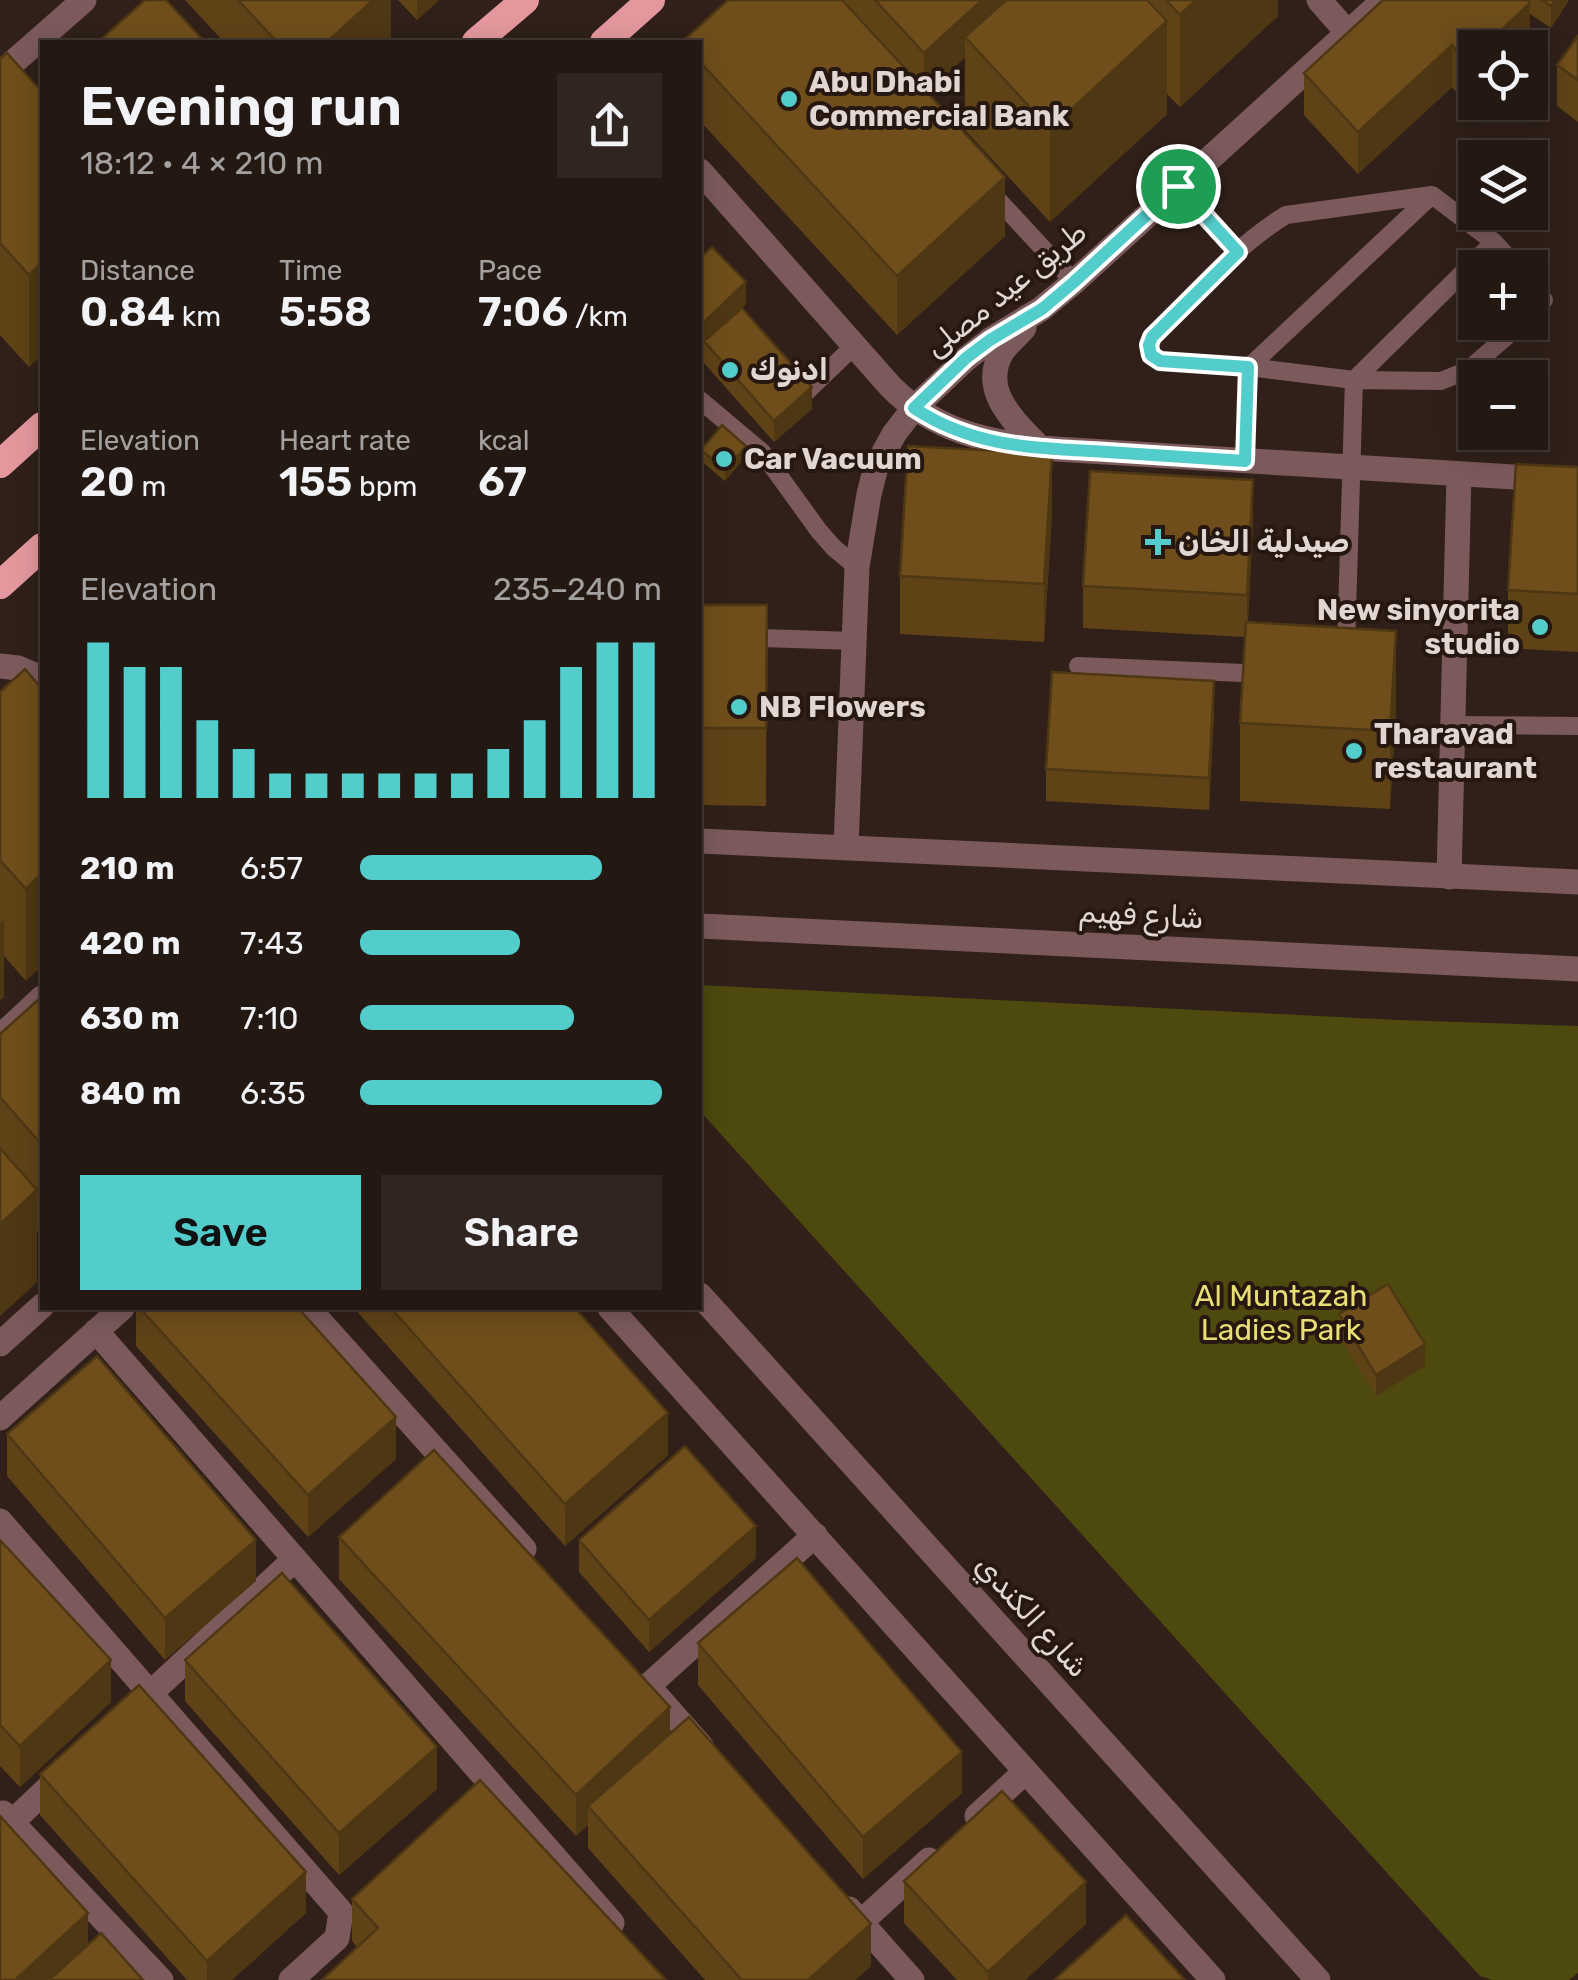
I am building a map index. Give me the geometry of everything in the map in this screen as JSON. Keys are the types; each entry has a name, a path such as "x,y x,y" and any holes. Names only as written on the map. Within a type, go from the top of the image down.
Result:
{"highway":[{"path":"478,40 524,0"},
{"path":"606,40 651,0"},
{"path":"0,464 40,428"},
{"path":"0,584 40,549"}],"street":[{"path":"0,74 84,0"},
{"path":"1319,0 1348,33"},
{"name":"طريق عيد مصلى","path":"846,847 857,567 876,467 894,434 914,408 966,358 1042,309 1074,282 1384,0"},
{"path":"705,187 890,386 914,408 973,437 1040,448 1578,481"},
{"path":"1040,448 1002,404 994,382 1001,353 1042,309"},
{"path":"1449,877 1458,475"},
{"path":"0,666 40,677"},
{"name":"شارع فهيم","path":"702,840 1578,882"},
{"name":"شارع فهيم","path":"702,926 1578,969"},
{"path":"0,1037 40,1000"},
{"name":"شارع الكندي","path":"702,1297 1318,1980"},
{"path":"0,1344 40,1308"},
{"path":"0,1418 120,1310"},
{"path":"310,1310 542,1569"},
{"path":"612,1310 1213,1980"},
{"path":"96,1331 624,1937"},
{"path":"0,1520 341,1912 337,1938 291,1980"},
{"path":"714,1760 641,1679 815,1535"},
{"path":"122,1719 295,1560"},
{"path":"81,1758 6,1816 161,1980"},
{"path":"860,1922 1025,1772"},
{"path":"834,1893 912,1980"}],"lane":[{"path":"971,169 1074,282"},
{"path":"1178,186 1238,252"},
{"path":"1245,461 1248,367 1432,195"},
{"path":"1501,250 1432,195 1286,215 1238,252 1152,337 1149,345 1151,355 1160,361 1354,380 1427,382 1468,370 1502,340"},
{"path":"1327,668 1346,646 1354,380 1494,242"},
{"path":"801,397 854,346"},
{"path":"702,401 758,437 820,531 857,567"},
{"path":"702,636 854,642"},
{"path":"1078,666 1292,675"},
{"path":"1452,724 1578,726"}],"green space":[{"name":"Al Muntazah Ladies Park","path":"702,985 1578,1026 1578,1973 1569,1980 1492,1980 1480,1976 702,1113"}],"building":[{"path":"145,0 166,0 203,40 100,40"},
{"path":"238,0 373,0 329,40 275,40"},
{"path":"728,0 842,0 1005,177 897,276 702,64 702,40 684,40"},
{"path":"875,0 982,0 924,53"},
{"path":"1006,0 1147,0 1167,21 1050,129 965,37"},
{"path":"1166,0 1196,0 1180,15"},
{"path":"1383,0 1530,3 1501,30 1458,30 1458,52 1452,45 1358,132 1304,73"},
{"path":"1578,36 1578,80 1557,65"},
{"path":"7,53 40,90 40,264 29,275 0,243 0,59"},
{"path":"712,247 746,282 702,324 702,256"},
{"path":"742,308 812,387 774,421 704,341"},
{"path":"722,425 746,446 725,470 702,449"},
{"path":"908,446 1052,454 1044,584 900,576"},
{"path":"1516,464 1578,467 1578,594 1508,590"},
{"path":"1090,471 1253,480 1247,595 1083,586"},
{"path":"702,605 767,605 766,728 702,728"},
{"path":"1246,622 1396,631 1390,731 1240,723"},
{"path":"25,669 40,687 40,875 26,889 0,860 0,692"},
{"path":"1052,672 1214,681 1209,778 1046,769"},
{"path":"38,1000 40,1143 0,1097 0,1034"},
{"path":"0,1148 37,1190 0,1224"},
{"path":"1388,1284 1425,1344 1376,1375 1339,1314"},
{"path":"142,1310 300,1310 396,1417 308,1495"},
{"path":"393,1310 577,1310 668,1413 565,1504"},
{"path":"97,1356 256,1540 165,1618 7,1434"},
{"path":"685,1446 756,1526 649,1620 579,1540"},
{"path":"434,1450 670,1707 576,1795 339,1537"},
{"path":"0,1540 111,1660 20,1746 0,1725"},
{"path":"797,1558 962,1752 863,1837 698,1643"},
{"path":"282,1573 437,1747 339,1833 185,1660"},
{"path":"139,1685 306,1872 207,1961 40,1774"},
{"path":"689,1717 871,1924 808,1980 742,1980 588,1806"},
{"path":"480,1780 666,1980 322,1980 378,1928 352,1899"},
{"path":"1002,1791 1086,1882 988,1972 904,1881"},
{"path":"0,1816 88,1913 15,1980 0,1980"},
{"path":"1126,1915 1185,1980 1054,1980"},
{"path":"101,1933 143,1980 49,1980"}],"place":[{"name":"Abu Dhabi Commercial Bank","path":"789,99"},
{"name":"ادنوك","path":"730,370"},
{"name":"Car Vacuum","path":"724,459"},
{"name":"صيدلية الخان","path":"1158,542"},
{"name":"New sinyorita studio","path":"1540,627"},
{"name":"NB Flowers","path":"739,707"},
{"name":"Tharavad restaurant","path":"1354,751"}],"route":[{"path":"1178,186 1238,252 1152,337 1151,355 1160,361 1248,367 1245,461 1002,444 949,428 914,408 966,358 1042,309 1178,186"}]}
